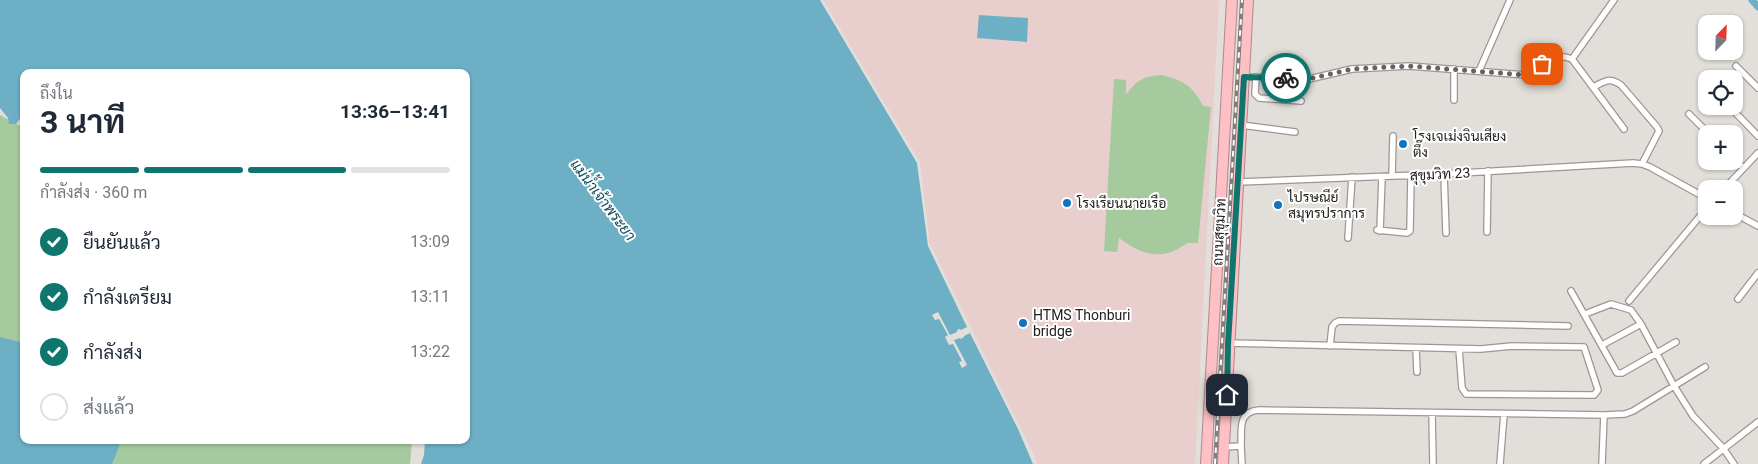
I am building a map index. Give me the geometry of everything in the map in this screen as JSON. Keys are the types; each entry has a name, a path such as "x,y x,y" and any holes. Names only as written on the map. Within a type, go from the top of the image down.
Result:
{"highway":[{"name":"ถนนสุขุมวิท","path":"1206,464 1232,0"},
{"name":"ถนนสุขุมวิท","path":"1223,464 1248,0"},
{"path":"1211,375 1228,382"},
{"path":"1210,402 1227,395"}],"street":[{"path":"1479,71 1510,0"},
{"path":"1572,59 1614,0"},
{"path":"1244,77 1309,79 1352,69 1409,66 1526,75 1534,72 1550,57 1564,56 1572,59 1624,128"},
{"path":"1736,66 1758,88"},
{"path":"1454,69 1454,100"},
{"path":"1256,77 1255,94 1259,98 1301,101"},
{"path":"1593,87 1607,80 1621,85 1658,127 1659,131 1642,164 1698,194"},
{"path":"1689,114 1700,125"},
{"path":"1738,115 1758,136"},
{"path":"1241,126 1295,132"},
{"path":"1392,176 1393,136"},
{"path":"1743,168 1757,157"},
{"name":"สุขุมวิท 23","path":"1238,182 1642,164"},
{"path":"1732,180 1741,170"},
{"path":"1487,232 1488,171"},
{"path":"1444,174 1446,233"},
{"path":"1382,176 1378,230 1407,234 1410,232 1412,175"},
{"path":"1348,238 1352,178"},
{"path":"1743,218 1758,226"},
{"path":"1629,301 1698,219"},
{"path":"1738,299 1758,273"},
{"path":"1571,292 1617,373 1622,373 1676,342"},
{"path":"1585,314 1611,304 1631,310 1641,324 1674,386 1693,416 1723,448 1734,464"},
{"path":"1330,346 1332,327 1339,321 1568,326"},
{"path":"1604,344 1641,324"},
{"path":"1228,344 1459,349 1495,349 1512,346 1584,347 1598,390 1594,395 1466,394 1462,388 1459,349"},
{"path":"1416,348 1417,372"},
{"path":"1242,464 1242,421 1245,415 1251,411 1625,414 1634,411 1706,367"},
{"path":"1432,413 1433,464"},
{"path":"1500,464 1504,414"},
{"path":"1602,464 1604,415"},
{"path":"1704,464 1758,422"},
{"path":"1224,447 1242,446"}],"shaded area":[{"name":"โรงเรียนนายเรือ","path":"823,0 1219,0 1195,464 1037,464 930,244 920,162"}],"green space":[{"path":"1162,75 1187,85 1195,93 1203,106 1211,107 1198,243 1187,243 1169,253 1152,254 1136,249 1119,238 1117,252 1104,251 1114,79 1126,80 1126,94 1141,80 1150,76"},
{"path":"0,115 20,126 20,444 412,444 410,464 0,464"}],"water":[{"name":"แม่น้ำเจ้าพระยา","path":"0,0 820,0 917,163 928,246 967,327 957,330 957,332 950,335 938,312 932,315 935,320 939,319 948,335 945,337 949,345 953,344 962,361 959,362 962,368 967,365 954,340 961,339 970,333 1018,429 1033,464 421,464 425,444 470,444 470,69 20,69 20,119 16,124 9,124 8,118 0,108"},
{"path":"979,15 1028,18 1027,42 977,38"},
{"path":"0,337 20,342 20,444 119,444 112,464 0,464"}],"waterway":[{"path":"1752,0 1758,7"}],"railway":[{"path":"1215,464 1242,0"}],"way so far":[{"path":"1286,78 1309,79 1352,69 1409,66 1526,75 1534,72 1542,64"}],"place":[{"name":"โรงเจเม่งจินเสียง ตึ๊ง","path":"1403,144"},
{"name":"โรงเรียนนายเรือ","path":"1067,203"},
{"name":"ไปรษณีย์ สมุทรปราการ","path":"1278,205"},
{"name":"HTMS Thonburi bridge","path":"1023,323"}],"route":[{"path":"1227,395 1228,344 1244,77 1286,78"}]}
